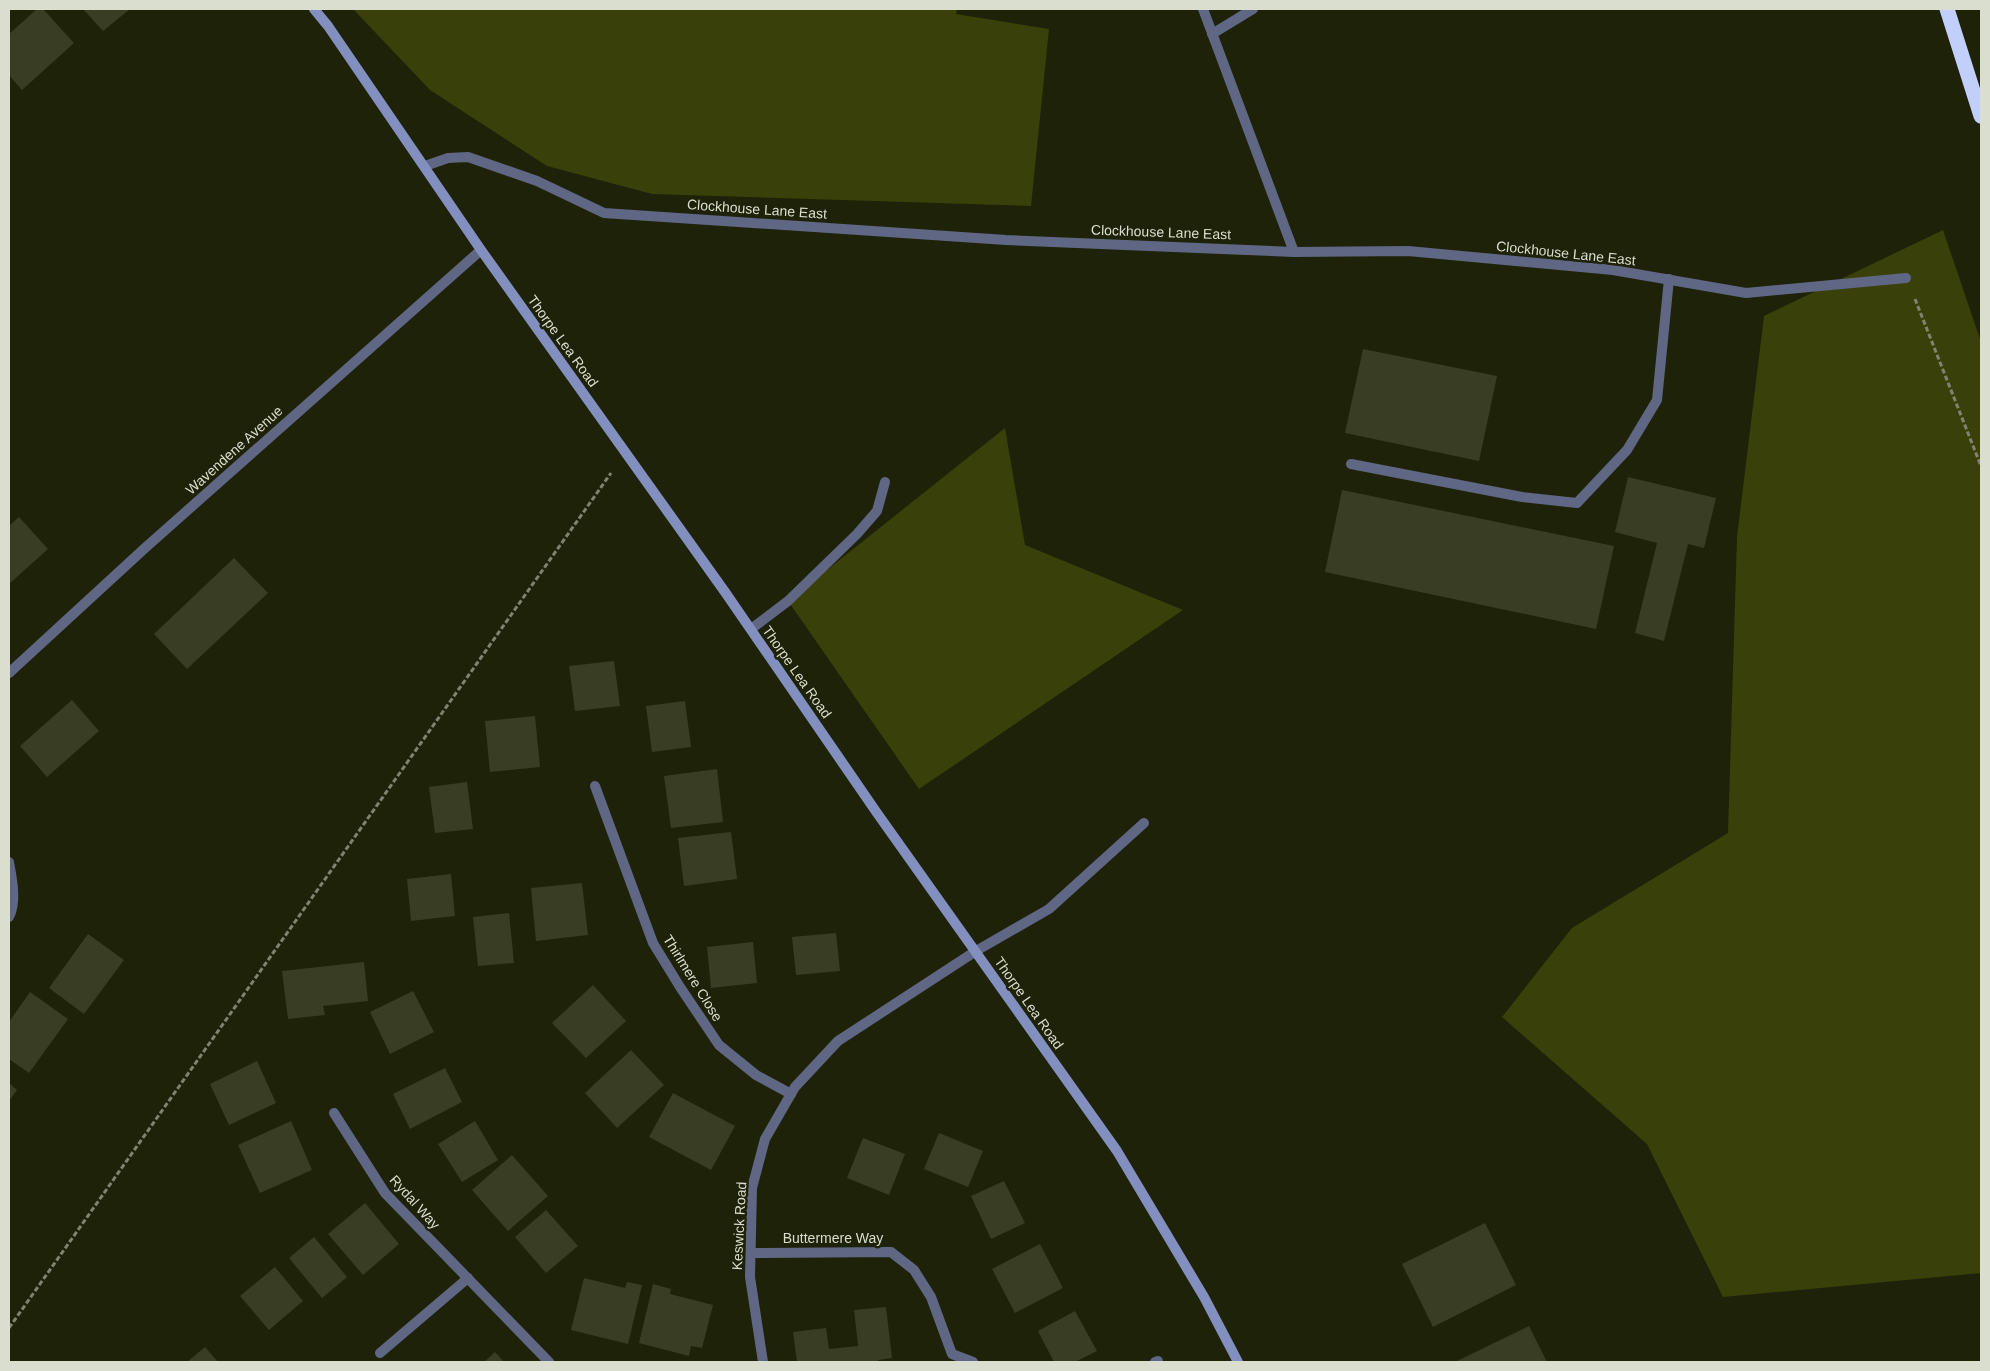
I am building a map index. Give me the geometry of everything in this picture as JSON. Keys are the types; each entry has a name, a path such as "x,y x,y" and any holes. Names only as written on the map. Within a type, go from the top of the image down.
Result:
{"highway":[{"path":"1948,9 1981,116"}],"main road":[{"name":"Thorpe Lea Road","path":"314,9 425,166 481,250 751,629 1117,1151 1204,1297 1238,1362"}],"street":[{"path":"1203,9 1294,252"},
{"path":"1212,34 1253,9"},
{"name":"Clockhouse Lane East","path":"425,166 448,158 468,157 537,181 604,213 1006,240 1294,252 1408,251 1613,270 1746,293 1906,278"},
{"name":"Wavendene Avenue","path":"9,673 144,548 481,250"},
{"path":"1351,464 1522,497 1577,503 1627,450 1657,400 1669,280"},
{"path":"751,629 781,608 857,534 877,511 885,482"},
{"name":"Thirlmere Close","path":"596,786 653,943 680,987 719,1045 756,1074 791,1094"},
{"name":"Keswick Road","path":"762,1362 750,1277 752,1188 765,1139 791,1094 838,1041 976,951 1050,909 1144,823"},
{"path":"9,862 12,879 12,910 9,917"},
{"name":"Rydal Way","path":"334,1113 385,1193 549,1362"},
{"name":"Buttermere Way","path":"751,1252 891,1252 914,1270 931,1297 952,1354 973,1362"},
{"path":"380,1353 468,1278"}],"path":[{"path":"1906,278 1981,466"},
{"path":"9,1328 626,452"}],"green space":[{"path":"353,9 957,9 956,14 1049,29 1031,206 652,194 547,166 430,90"},
{"path":"1943,230 1981,342 1981,1273 1723,1297 1647,1144 1502,1017 1572,928 1728,833 1737,537 1764,316"},
{"path":"1005,428 1025,545 1183,610 919,789 788,601"}],"building":[{"path":"37,9 43,9 74,43 22,90 9,75 9,34"},
{"path":"83,9 130,9 103,31"},
{"path":"1363,349 1497,376 1479,461 1345,433"},
{"path":"1628,477 1716,498 1704,548 1688,544 1664,641 1635,633 1657,543 1615,532"},
{"path":"1342,490 1614,546 1596,629 1325,572"},
{"path":"19,517 48,549 9,584 9,526"},
{"path":"234,558 268,593 187,669 154,634"},
{"path":"614,661 620,706 575,711 569,666"},
{"path":"72,700 99,731 47,777 20,746"},
{"path":"685,701 691,747 652,752 646,706"},
{"path":"535,716 540,767 490,772 485,721"},
{"path":"717,769 723,822 671,828 664,776"},
{"path":"467,782 473,829 435,833 429,787"},
{"path":"731,832 737,879 684,886 678,838"},
{"path":"451,874 455,916 411,921 407,879"},
{"path":"582,883 588,935 536,941 531,888"},
{"path":"509,913 514,963 478,966 473,917"},
{"path":"836,933 840,971 796,975 792,937"},
{"path":"88,934 124,960 84,1014 49,988"},
{"path":"753,942 757,983 711,988 707,947"},
{"path":"364,962 368,1001 323,1006 325,1015 288,1019 282,971"},
{"path":"593,985 626,1021 586,1058 552,1023"},
{"path":"413,991 434,1032 390,1054 370,1012"},
{"path":"30,992 68,1019 29,1073 9,1059 9,1022"},
{"path":"631,1050 664,1085 617,1128 585,1093"},
{"path":"257,1061 276,1103 229,1125 210,1084"},
{"path":"445,1068 462,1102 410,1129 393,1094"},
{"path":"9,1083 17,1090 9,1101"},
{"path":"673,1093 735,1126 711,1170 649,1137"},
{"path":"291,1121 312,1170 260,1193 238,1145"},
{"path":"475,1121 498,1160 462,1182 438,1144"},
{"path":"939,1133 983,1151 968,1187 924,1169"},
{"path":"863,1138 905,1154 889,1195 847,1178"},
{"path":"512,1155 548,1196 508,1231 472,1190"},
{"path":"1004,1181 1025,1223 991,1239 971,1196"},
{"path":"365,1203 399,1244 363,1275 328,1234"},
{"path":"546,1210 578,1246 546,1273 515,1237"},
{"path":"1485,1223 1516,1285 1433,1327 1402,1264"},
{"path":"314,1237 347,1277 322,1298 289,1258"},
{"path":"1040,1244 1063,1288 1015,1313 992,1269"},
{"path":"275,1267 303,1301 269,1330 240,1296"},
{"path":"584,1278 625,1288 627,1282 642,1285 628,1344 571,1330"},
{"path":"653,1284 671,1289 670,1294 713,1305 702,1348 691,1346 689,1356 639,1343"},
{"path":"886,1307 892,1358 878,1360 879,1362 797,1362 793,1332 826,1328 829,1349 858,1346 854,1310"},
{"path":"1075,1311 1097,1351 1075,1362 1054,1362 1038,1331"},
{"path":"1529,1326 1547,1362 1455,1362"},
{"path":"205,1347 218,1362 187,1362"},
{"path":"495,1352 504,1362 484,1362"}]}
